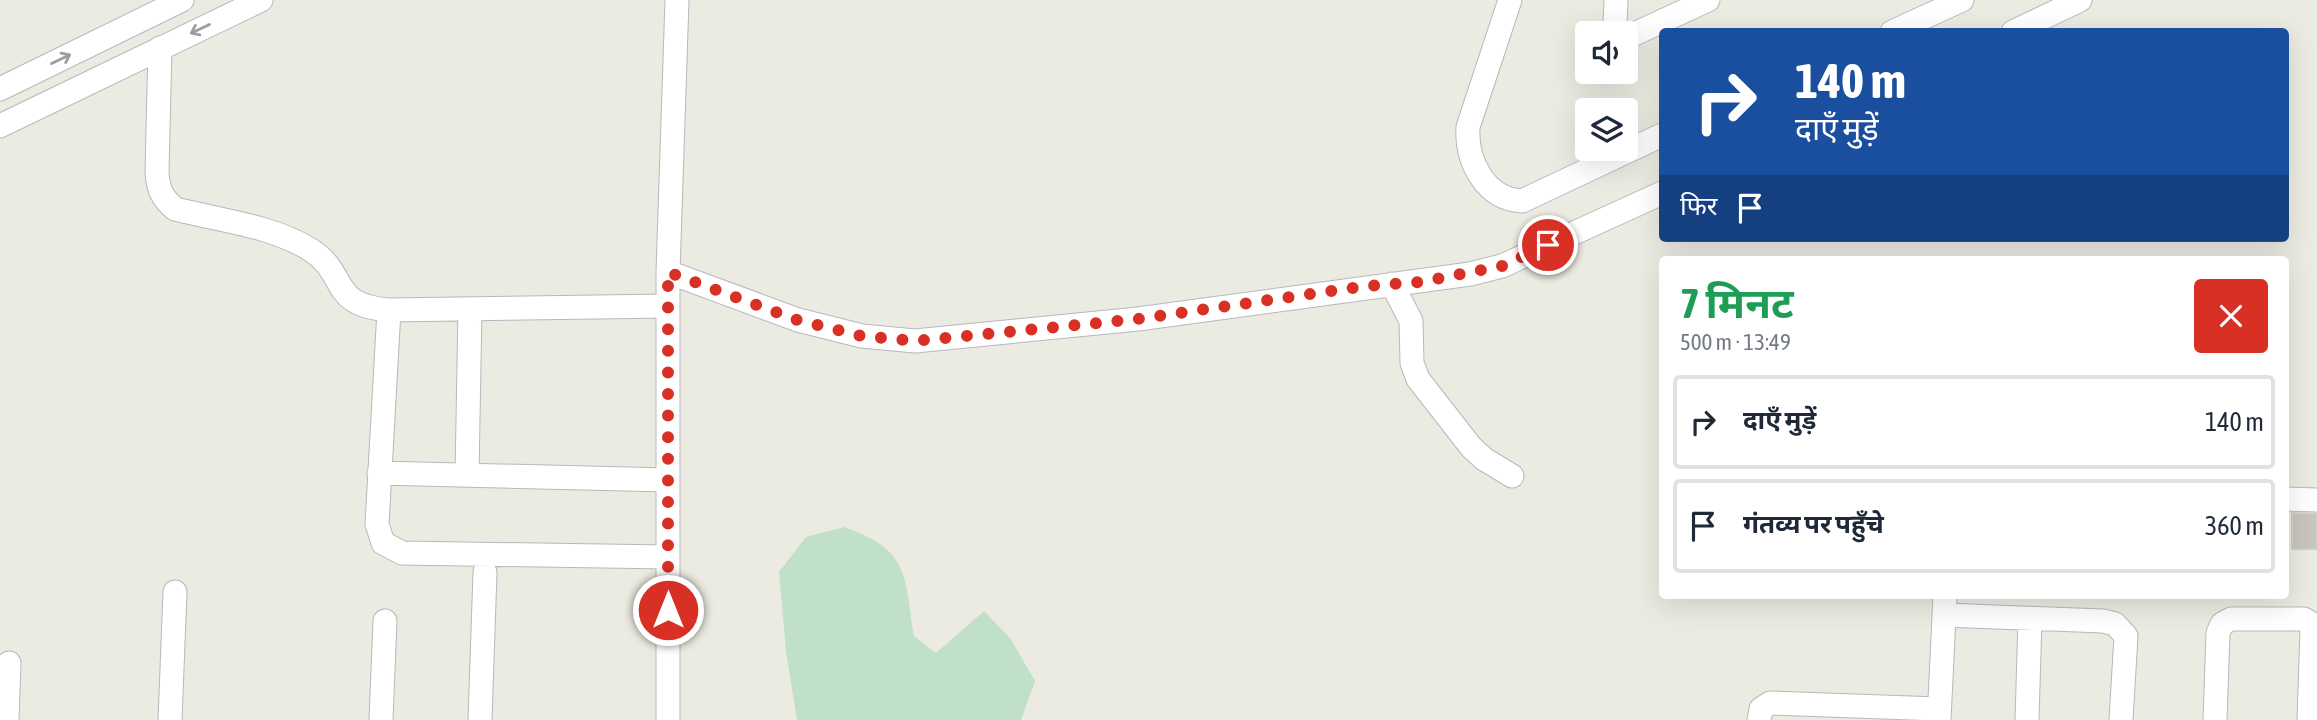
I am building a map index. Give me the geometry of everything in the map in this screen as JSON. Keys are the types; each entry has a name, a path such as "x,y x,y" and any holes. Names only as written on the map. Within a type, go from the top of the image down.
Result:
{"street":[{"path":"0,89 182,0"},
{"path":"0,127 261,0"},
{"path":"668,720 668,272 677,0"},
{"path":"1510,0 1468,127 1467,142 1470,156 1486,185 1497,196 1522,201 1659,136"},
{"path":"1615,21 1616,0"},
{"path":"1638,32 1708,0"},
{"path":"1901,28 1962,0"},
{"path":"2021,28 2080,0"},
{"path":"160,48 157,172 160,192 167,202 175,209 259,229 312,251 322,260 353,302 389,310 668,306"},
{"path":"668,272 797,320 862,336 915,341 1138,319 1420,282 1502,266 1659,194"},
{"path":"1392,285 1408,312 1412,363 1418,379 1471,447 1512,477"},
{"path":"467,475 470,309"},
{"path":"389,310 377,524 379,537 393,550 402,553 667,557"},
{"path":"379,473 668,480"},
{"path":"2289,499 2317,500"},
{"path":"480,720 485,572"},
{"path":"170,720 175,592"},
{"path":"1759,720 1761,709 1770,703 1939,714 1944,605 2030,619 2103,621 2122,629 2126,636 2121,720"},
{"path":"2027,720 2030,619"},
{"path":"2215,720 2218,633 2222,624 2231,619 2304,619 2309,622 2312,630 2309,720"},
{"path":"382,720 385,621"},
{"path":"8,720 9,663"}],"green space":[{"path":"844,527 866,536 893,555 905,580 914,636 936,653 984,611 1010,638 1035,681 1021,720 797,720 786,652 779,572 806,537"}],"building":[{"path":"2292,513 2317,514 2317,549 2292,549"}],"route":[{"path":"668,610 668,272 797,320 862,336 915,341 1138,319 1366,286 1420,282 1502,266 1548,245"}]}
